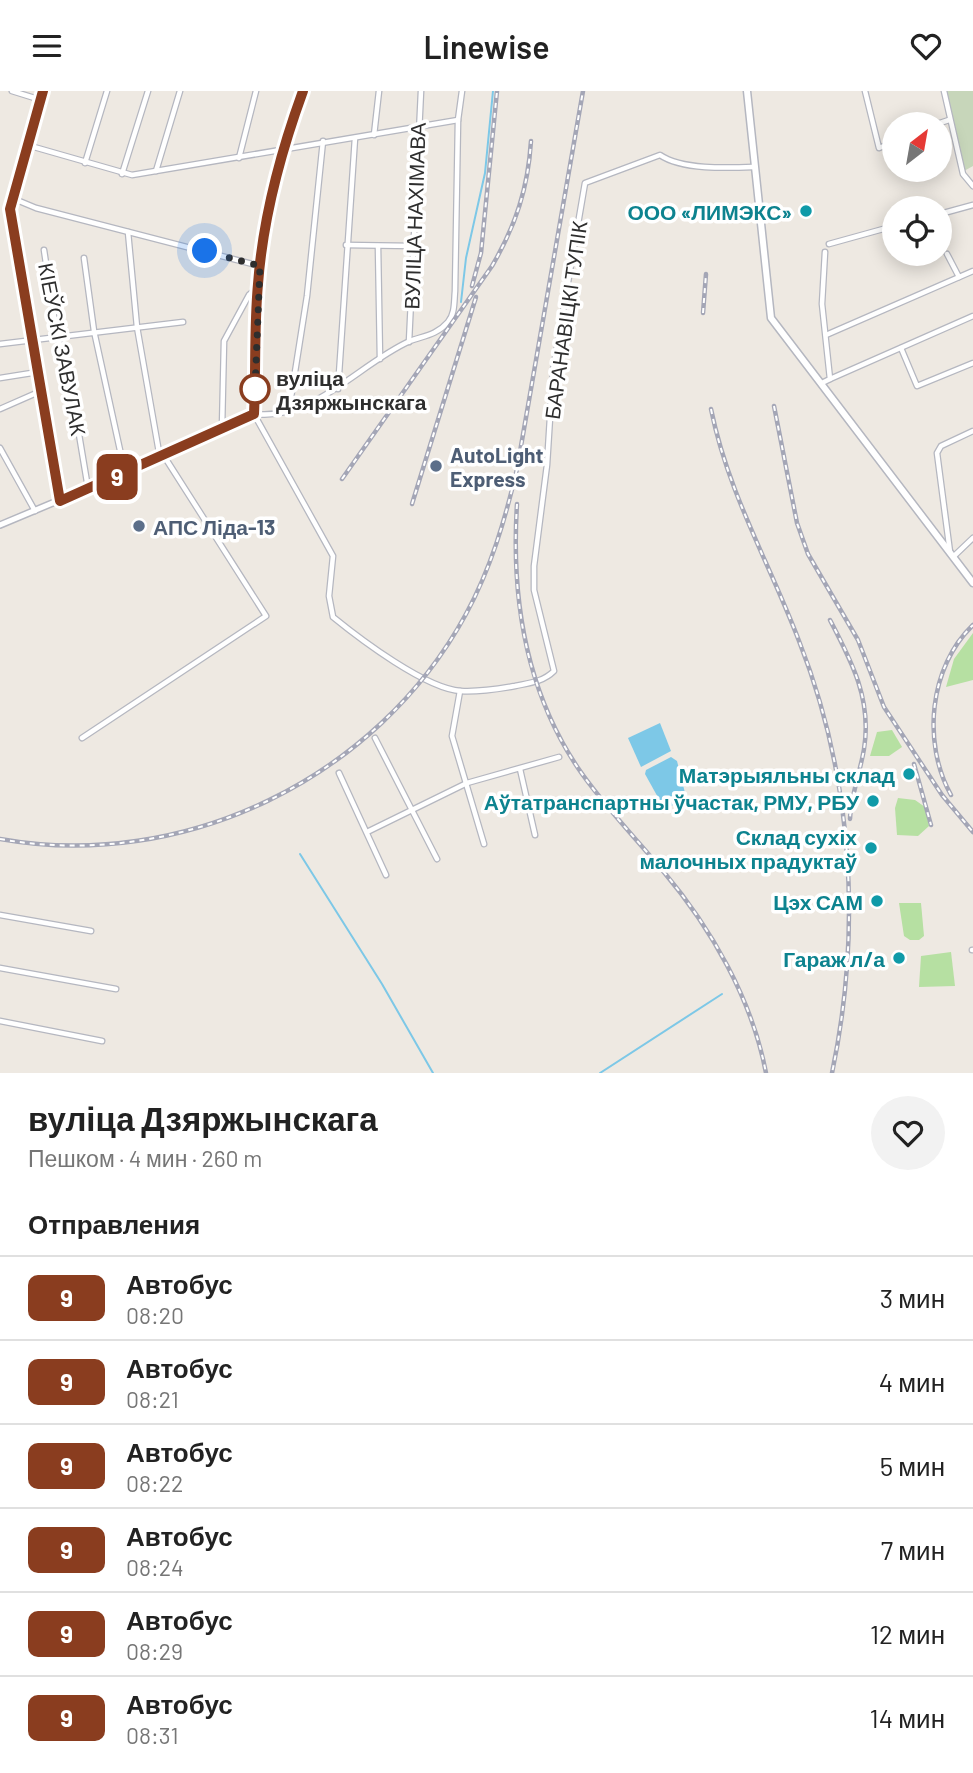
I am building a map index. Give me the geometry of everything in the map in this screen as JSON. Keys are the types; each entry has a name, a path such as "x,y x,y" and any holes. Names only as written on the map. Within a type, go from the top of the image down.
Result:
{"main road":[{"path":"747,91 771,318 973,583"}],"street":[{"path":"12,91 41,100"},
{"path":"43,91 10,209 60,501"},
{"path":"85,163 107,91"},
{"path":"122,174 148,91"},
{"path":"156,171 180,91"},
{"path":"239,158 256,91"},
{"path":"303,91 283,147 271,194 260,266 257,288 254,414 333,556 330,596 333,617 419,675 460,691 452,736 484,844"},
{"path":"374,135 379,91"},
{"name":"ВУЛІЦА НАХІМАВА","path":"409,342 417,127 421,91"},
{"path":"0,525 162,457 254,414 272,416 338,389 409,342 441,329 452,317 455,291 458,120 462,91"},
{"path":"865,91 879,148 882,147"},
{"path":"944,91 948,112"},
{"path":"27,145 122,174 239,158 283,147 458,120"},
{"path":"952,132 963,174 973,186"},
{"path":"338,389 355,138"},
{"path":"289,410 307,296 323,141"},
{"name":"БАРАНАВІЦКІ ТУПІК","path":"460,691 536,682 554,671 534,590 534,566 547,465 553,370 586,183 660,155 673,161 720,169 754,167"},
{"path":"12,198 36,208 260,266"},
{"path":"952,211 973,205"},
{"path":"829,244 882,229"},
{"path":"82,738 266,616 162,457 138,327 128,232"},
{"path":"346,245 413,246"},
{"path":"378,246 380,360"},
{"name":"КІЕЎСКІ ЗАВУЛАК","path":"44,250 57,336 67,363 88,489"},
{"path":"825,252 822,304 830,379"},
{"path":"84,258 94,331 125,473"},
{"path":"952,264 959,277"},
{"path":"826,335 973,271"},
{"path":"222,428 219,421 224,341 249,295 257,288"},
{"path":"822,383 973,316"},
{"path":"0,344 183,322"},
{"path":"901,348 916,386 973,363"},
{"path":"0,378 38,372"},
{"path":"0,409 41,391"},
{"path":"952,555 937,453 941,446 973,431"},
{"path":"0,448 35,511"},
{"path":"952,555 973,538"},
{"path":"375,739 437,859"},
{"path":"367,832 467,783 559,757"},
{"path":"520,769 535,835"},
{"path":"339,773 387,875"},
{"path":"0,915 91,931"},
{"path":"0,968 116,989"},
{"path":"0,1021 102,1041"}],"green space":[{"path":"946,91 973,91 973,166 964,171 952,112"},
{"path":"973,633 973,680 946,687 954,659"},
{"path":"892,730 902,747 889,756 870,756 877,732"},
{"path":"898,798 915,800 925,807 929,826 918,836 897,835 895,808"},
{"path":"899,903 921,903 924,936 919,940 910,940 904,936"},
{"path":"951,952 955,986 919,987 921,956"}],"water":[{"path":"660,723 671,751 641,767 628,738"},
{"path":"671,757 677,761 686,797 665,810 645,774 646,770"}],"waterway":[{"path":"461,302 466,258 485,173 493,91"},
{"path":"300,854 382,984 433,1073"},
{"path":"600,1073 722,994"}],"railway":[{"path":"472,286 481,253 497,91"},
{"path":"0,839 69,846 138,841 205,826 269,800 328,766 382,723 428,672 475,597 507,507 517,469 583,91"},
{"path":"342,479 492,266 508,236 519,206 527,175 531,141"},
{"path":"703,313 706,274"},
{"path":"412,504 476,297"},
{"path":"774,406 797,523 808,554 858,640 884,707 942,795 973,832"},
{"path":"711,409 718,440 738,498 799,641 817,693 841,800 849,910 847,964 832,1073"},
{"path":"517,504 520,608 525,642 545,707 560,738 588,782 681,893 713,940 751,1018 766,1073"},
{"path":"830,620 853,666 865,714 864,749 850,819"},
{"path":"951,795 936,752 935,706 947,662 958,642 973,625"},
{"path":"914,764 931,825"}],"bus line":[{"name":"9","path":"43,91 10,209 60,501 254,414 258,274 271,194 283,147 303,91"}],"place":[{"name":"ООО «ЛИМЭКС»","path":"806,211"},
{"name":"вуліца Дзяржынскага","path":"255,389"},
{"name":"AutoLight Express","path":"436,466"},
{"name":"АПС Ліда-13","path":"139,526"},
{"name":"Матэрыяльны склад","path":"909,774"},
{"name":"Аўтатранспартны ўчастак, РМУ, РБУ","path":"873,801"},
{"name":"Склад сухіх малочных прадуктаў","path":"871,848"},
{"name":"Цэх САМ","path":"877,901"},
{"name":"Гараж л/а","path":"899,958"}],"route":[{"path":"205,251 260,266 257,288 255,389"}]}
